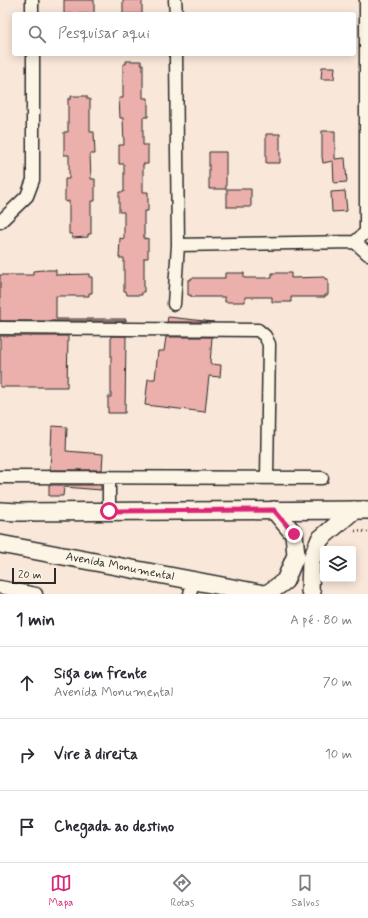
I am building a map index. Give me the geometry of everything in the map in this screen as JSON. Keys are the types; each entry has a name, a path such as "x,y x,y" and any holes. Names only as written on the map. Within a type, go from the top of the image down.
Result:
{"street":[{"path":"32,0 32,12"},
{"path":"176,0 176,12"},
{"path":"178,245 355,242 367,233 366,0"},
{"path":"0,222 27,196 33,180 33,56"},
{"path":"174,304 178,245 176,56"},
{"path":"355,242 368,254"},
{"path":"0,328 258,330 265,336 269,344 267,478"},
{"path":"0,477 322,478"},
{"path":"109,477 109,511"},
{"path":"0,510 18,512 361,510"},
{"path":"265,594 285,581 296,555 294,534 274,510"},
{"path":"312,594 310,591 311,561 320,539 361,510"},
{"name":"Avenida Monumental","path":"0,544 198,588 265,594"},
{"path":"0,587 36,594"}],"building":[{"path":"64,0 94,0 94,12 64,12"},
{"path":"123,0 142,0 142,12 123,12"},
{"path":"126,61 141,61 141,64 143,64 143,98 148,98 148,117 143,117 143,145 148,145 148,164 143,164 143,192 148,192 148,211 144,211 144,239 148,238 148,258 144,258 144,292 142,292 142,295 127,295 126,291 124,291 124,258 119,258 120,238 124,239 124,212 119,212 119,192 124,192 124,164 119,164 119,145 124,145 123,118 120,118 119,98 123,98 123,64 126,64"},
{"path":"322,67 335,67 334,79 321,79"},
{"path":"71,96 87,96 87,99 90,99 90,132 94,132 95,154 90,154 91,179 95,179 95,201 91,201 91,234 88,234 88,237 72,238 72,234 69,234 69,201 65,202 65,179 69,179 69,155 64,155 64,132 68,132 68,99 71,99"},
{"path":"322,131 335,131 335,159 345,158 347,182 334,183 333,161 323,163"},
{"path":"266,134 280,134 280,163 266,163"},
{"path":"209,152 226,152 226,189 209,189"},
{"path":"227,189 251,189 251,207 227,207"},
{"path":"345,191 347,211 332,212 331,192"},
{"path":"56,270 56,275 89,274 89,277 92,277 92,293 89,293 89,296 56,296 56,319 126,319 126,321 0,321 0,275 33,275 33,271"},
{"path":"225,273 244,273 244,278 272,278 272,273 291,273 291,278 325,277 325,279 328,279 328,295 325,295 325,297 291,297 291,302 272,302 272,297 245,297 245,302 225,302 225,297 191,297 191,295 188,295 188,280 191,280 191,278 225,278"},
{"path":"168,317 214,322 167,322"},
{"path":"0,336 68,336 67,387 0,387"},
{"path":"111,336 126,336 125,413 108,413 108,397 111,397"},
{"path":"166,337 212,337 210,364 221,365 220,377 209,376 205,412 145,405 148,379 155,379 158,351 164,351"},
{"path":"52,426 67,427 66,451 103,454 102,470 50,470"},
{"path":"49,485 101,485 101,490 64,487 63,496 49,496"}],"route":[{"path":"109,511 274,510 294,534"}]}
